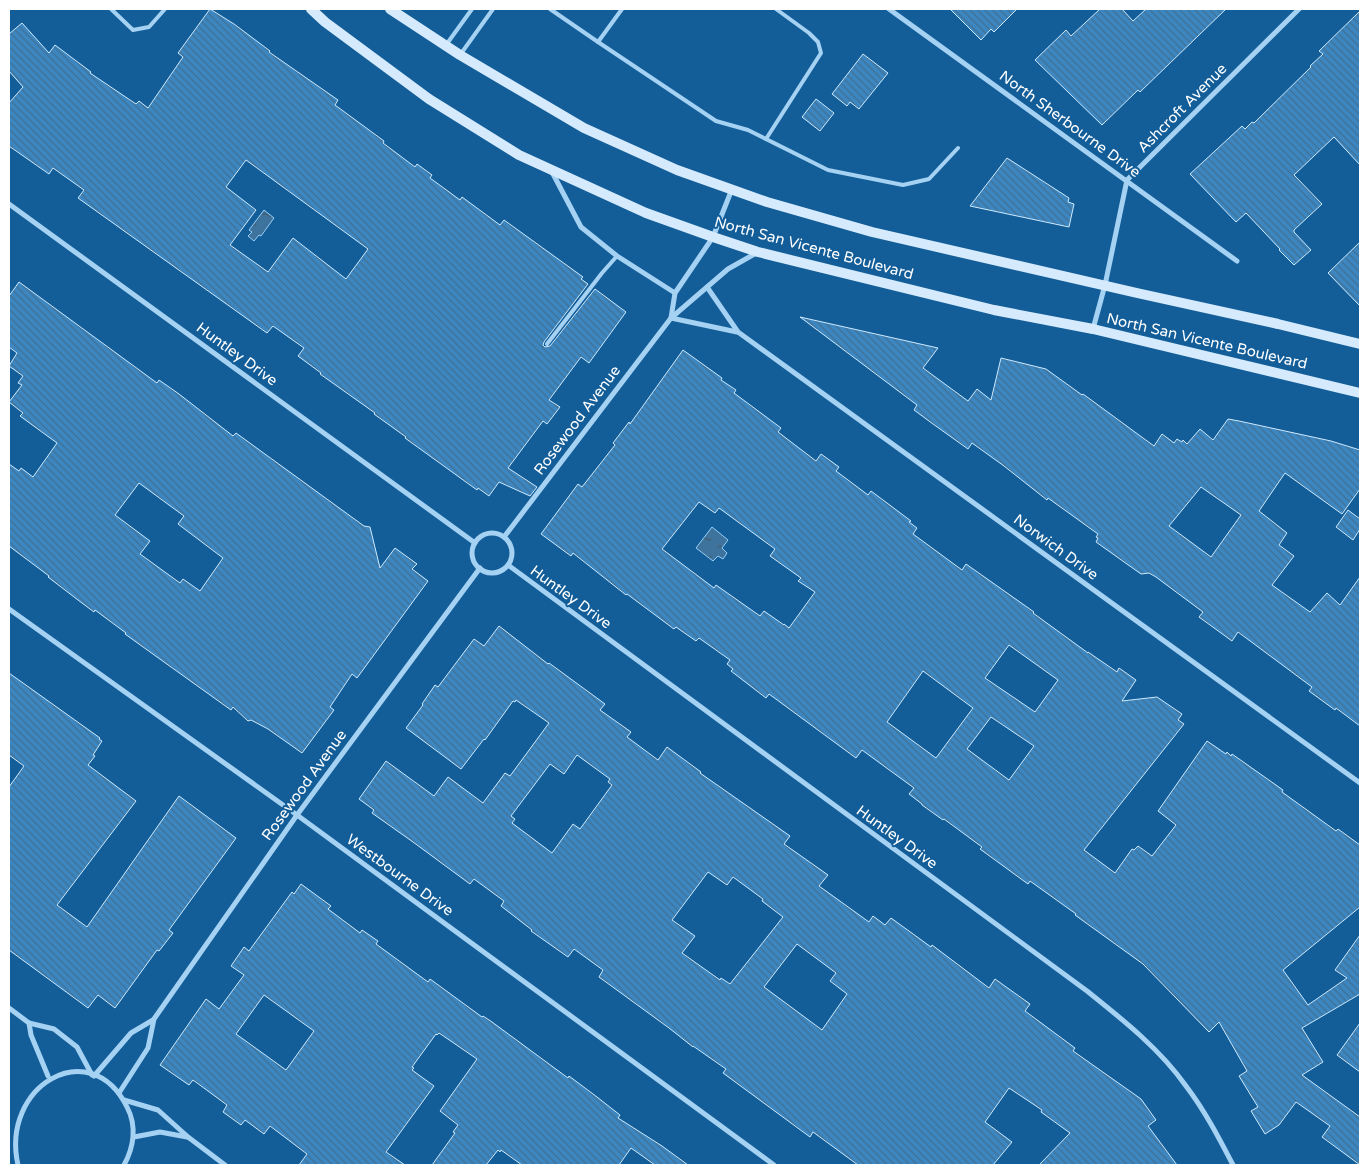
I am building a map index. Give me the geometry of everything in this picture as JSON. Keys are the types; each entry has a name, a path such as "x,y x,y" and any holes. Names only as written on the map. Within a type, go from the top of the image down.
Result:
{"main road":[{"name":"North San Vicente Boulevard","path":"311,9 325,22 429,99 519,155 646,213 758,252 994,310 1093,329 1360,393"},
{"name":"North San Vicente Boulevard","path":"390,9 460,55 584,128 677,170 732,190 872,232 1360,344"}],"street":[{"name":"North Sherbourne Drive","path":"889,9 1237,261"},
{"name":"Ashcroft Avenue","path":"1127,180 1299,9"},
{"path":"550,169 582,227 617,256 675,293"},
{"path":"1093,329 1105,285 1127,180"},
{"name":"Rosewood Avenue","path":"671,318 675,293 712,237 732,190"},
{"name":"Huntley Drive","path":"9,204 475,543"},
{"name":"Rosewood Avenue","path":"504,537 671,318 728,269 758,252"},
{"name":"Norwich Drive","path":"707,287 738,332 1360,783"},
{"name":"Norwich Drive","path":"671,318 738,332"},
{"path":"491,533 504,537 511,547 511,560 502,570 497,572 484,571 475,562 473,556 475,543 479,538 491,533"},
{"name":"Huntley Drive","path":"508,565 1118,1016 1165,1060 1186,1085 1210,1122 1233,1165"},
{"name":"Rosewood Avenue","path":"93,1075 131,1033 153,1020 296,815 480,568"},
{"name":"Westbourne Drive","path":"9,609 296,815 774,1165"},
{"path":"9,1008 29,1023 54,1029 77,1047 93,1075"},
{"name":"Rosewood Avenue","path":"119,1093 148,1048 153,1020"},
{"path":"29,1023 48,1076"},
{"path":"40,1081 48,1076 63,1072 79,1072 93,1075 108,1083 119,1093 130,1112 134,1137 130,1154 124,1165"},
{"path":"124,1100 158,1110 188,1137 225,1165"},
{"path":"134,1137 160,1132 188,1137"},
{"path":"9,1135 12,1153 18,1165"}],"lane":[{"path":"110,9 133,30 149,27 165,9"},
{"path":"446,45 472,9"},
{"path":"460,55 493,9"},
{"path":"550,9 716,121 748,130 828,170 903,185 929,179 958,148"},
{"path":"598,42 622,9"},
{"path":"766,139 821,53 818,42 809,33 776,9"},
{"path":"547,344 617,256"}],"water":[{"path":"264,210 274,218 261,236 259,235 254,241 248,236 252,232 249,230"},
{"path":"712,527 728,540 722,548 727,553 723,559 718,556 713,561 696,548"}],"building":[{"path":"210,9 234,24 269,52 338,100 335,105 384,141 383,143 415,167 417,164 432,175 430,178 460,200 462,197 500,225 504,220 583,277 581,279 588,284 544,342 543,345 545,347 550,346 595,289 626,312 589,363 581,357 549,400 560,407 547,424 543,421 508,468 537,487 530,496 499,482 489,496 478,488 477,490 405,438 375,413 298,356 304,348 273,326 267,333 78,198 84,190 53,168 49,174 9,146 9,103 23,87 9,71 9,34 22,23 49,53 55,45 90,73 136,104 139,101 148,108 183,57 178,53","holes":["246,160 368,249 346,279 293,238 268,272 230,245 256,210 226,187"]},
{"path":"950,9 1017,9 994,32 991,29 981,40"},
{"path":"1100,9 1122,9 1133,21 1146,9 1226,9 1140,92 1138,90 1102,125 1035,60 1066,30 1071,36"},
{"path":"1360,11 1360,165 1334,137 1294,175 1322,204 1294,230 1311,250 1294,265 1246,213 1236,222 1190,174 1242,126 1245,129 1252,122 1254,123 1311,67 1323,54 1319,51"},
{"path":"863,54 888,73 859,109 850,102 847,106 832,94"},
{"path":"816,99 834,113 820,131 802,117"},
{"path":"1007,158 1069,198 1068,202 1074,204 1069,227 970,206"},
{"path":"1360,242 1360,306 1328,273"},
{"path":"19,282 157,383 159,380 233,436 236,433 364,526 370,527 380,568 395,548 417,564 412,569 428,581 357,678 352,674 330,707 334,710 302,753 268,729 251,720 248,721 233,707 231,710 125,634 95,610 94,612 9,546 9,464 19,471 21,468 33,477 57,443 20,416 23,413 9,402 22,385 18,383 23,376 9,366 17,353 9,347 9,296","holes":["139,483 184,516 178,524 223,558 200,591 183,579 180,583 140,554 150,541 115,515"]},
{"path":"800,317 938,348 923,368 968,401 977,389 991,400 1001,358 1046,369 1154,446 1162,434 1174,443 1177,439 1182,442 1183,440 1187,444 1200,429 1213,440 1228,419 1331,441 1360,450 1360,489 1342,514 1285,473 1259,511 1287,533 1279,545 1294,556 1272,585 1310,612 1327,593 1340,605 1360,577 1360,726 1309,691 1312,687 1238,632 1232,641 1199,617 1203,612 1156,577 1149,573 1141,574 1096,542 1098,534 1048,498 1047,500 972,443 968,449 914,410 917,405","holes":["1201,487 1241,515 1211,557 1169,526"]},
{"path":"683,350 722,378 721,380 736,390 734,393 781,428 778,432 816,461 821,454 839,467 836,471 868,495 871,491 911,521 909,522 917,528 913,534 962,570 966,564 1088,653 1117,672 1119,668 1136,680 1122,701 1157,697 1182,714 1178,720 1184,724 1084,850 1115,873 1132,849 1134,850 1138,846 1152,856 1176,825 1158,811 1207,741 1226,754 1227,752 1231,756 1232,754 1336,831 1338,829 1360,845 1360,907 1283,970 1308,1005 1347,978 1335,970 1360,935 1360,994 1302,1028 1323,1062 1302,1075 1360,1117 1360,1165 1322,1137 1330,1126 1296,1102 1279,1125 1265,1134 1251,1111 1258,1107 1239,1076 1247,1071 1219,1022 1209,1032 1143,964 1030,881 1028,884 980,849 982,847 922,805 909,794 914,788 862,750 856,758 769,694 766,698 731,671 733,669 727,664 730,660 699,638 696,641 676,627 674,629 626,595 573,553 571,556 541,534 578,484 582,487 615,445 613,443 629,422 630,424","holes":["699,502 715,513 719,508 775,549 770,556 801,578 798,581 815,592 789,628 764,611 760,616 716,585 714,588 662,549","1009,645 1058,680 1035,712 985,678","923,671 973,708 936,758 887,722","991,717 1034,746 1009,780 967,749"]},
{"path":"1348,510 1360,519 1360,529 1353,540 1336,527"},
{"path":"499,626 548,664 605,704 600,710 631,732 627,737 658,760 667,747 700,773 790,836 784,844 828,875 819,886 869,922 873,916 885,925 891,918 931,947 932,945 989,988 995,979 1030,1004 1025,1011 1075,1048 1073,1051 1141,1099 1156,1120 1148,1126 1177,1165 1039,1165 1070,1133 1041,1112 1042,1110 1009,1088 985,1122 1012,1142 993,1165 858,1165 813,1132 810,1137 723,1073 726,1069 693,1047 599,977 603,970 574,949 568,957 531,931 501,906 504,901 474,879 470,884 372,813 374,810 359,799 386,761 434,796 448,777 483,803 505,773 510,776 549,723 516,700 515,702 513,701 461,769 406,728 435,685 438,687 474,639 484,646","holes":["577,755 610,779 608,782 612,785 580,829 573,824 552,853 512,823 515,819 511,816 550,764 564,774","708,872 727,885 733,877 763,899 762,901 783,917 730,984 721,978 720,980 682,953 695,936 672,920","797,944 836,973 830,981 847,994 822,1030 764,987"]},
{"path":"9,673 100,738 102,741 93,755 95,756 88,765 136,801 57,905 87,927 179,796 236,838 169,930 173,933 159,951 157,950 115,1008 98,995 88,1008 9,950 9,787 24,766 9,755"},
{"path":"301,884 331,906 328,909 360,933 362,930 378,941 376,944 428,982 430,979 568,1078 569,1076 620,1115 618,1118 688,1165 655,1165 631,1148 619,1165 522,1165 501,1150 500,1152 498,1150 486,1165 432,1165 455,1133 453,1132 458,1125 440,1111 477,1059 439,1033 436,1034 412,1067 414,1068 412,1070 434,1086 386,1152 405,1165 299,1165 307,1154 270,1126 264,1134 245,1120 241,1125 223,1112 227,1105 193,1080 189,1085 160,1065 206,999 219,1009 244,975 231,966 244,947 249,951 292,892 294,894","holes":["264,995 314,1031 286,1070 236,1034"]},
{"path":"1360,1023 1360,1072 1337,1055"}]}
